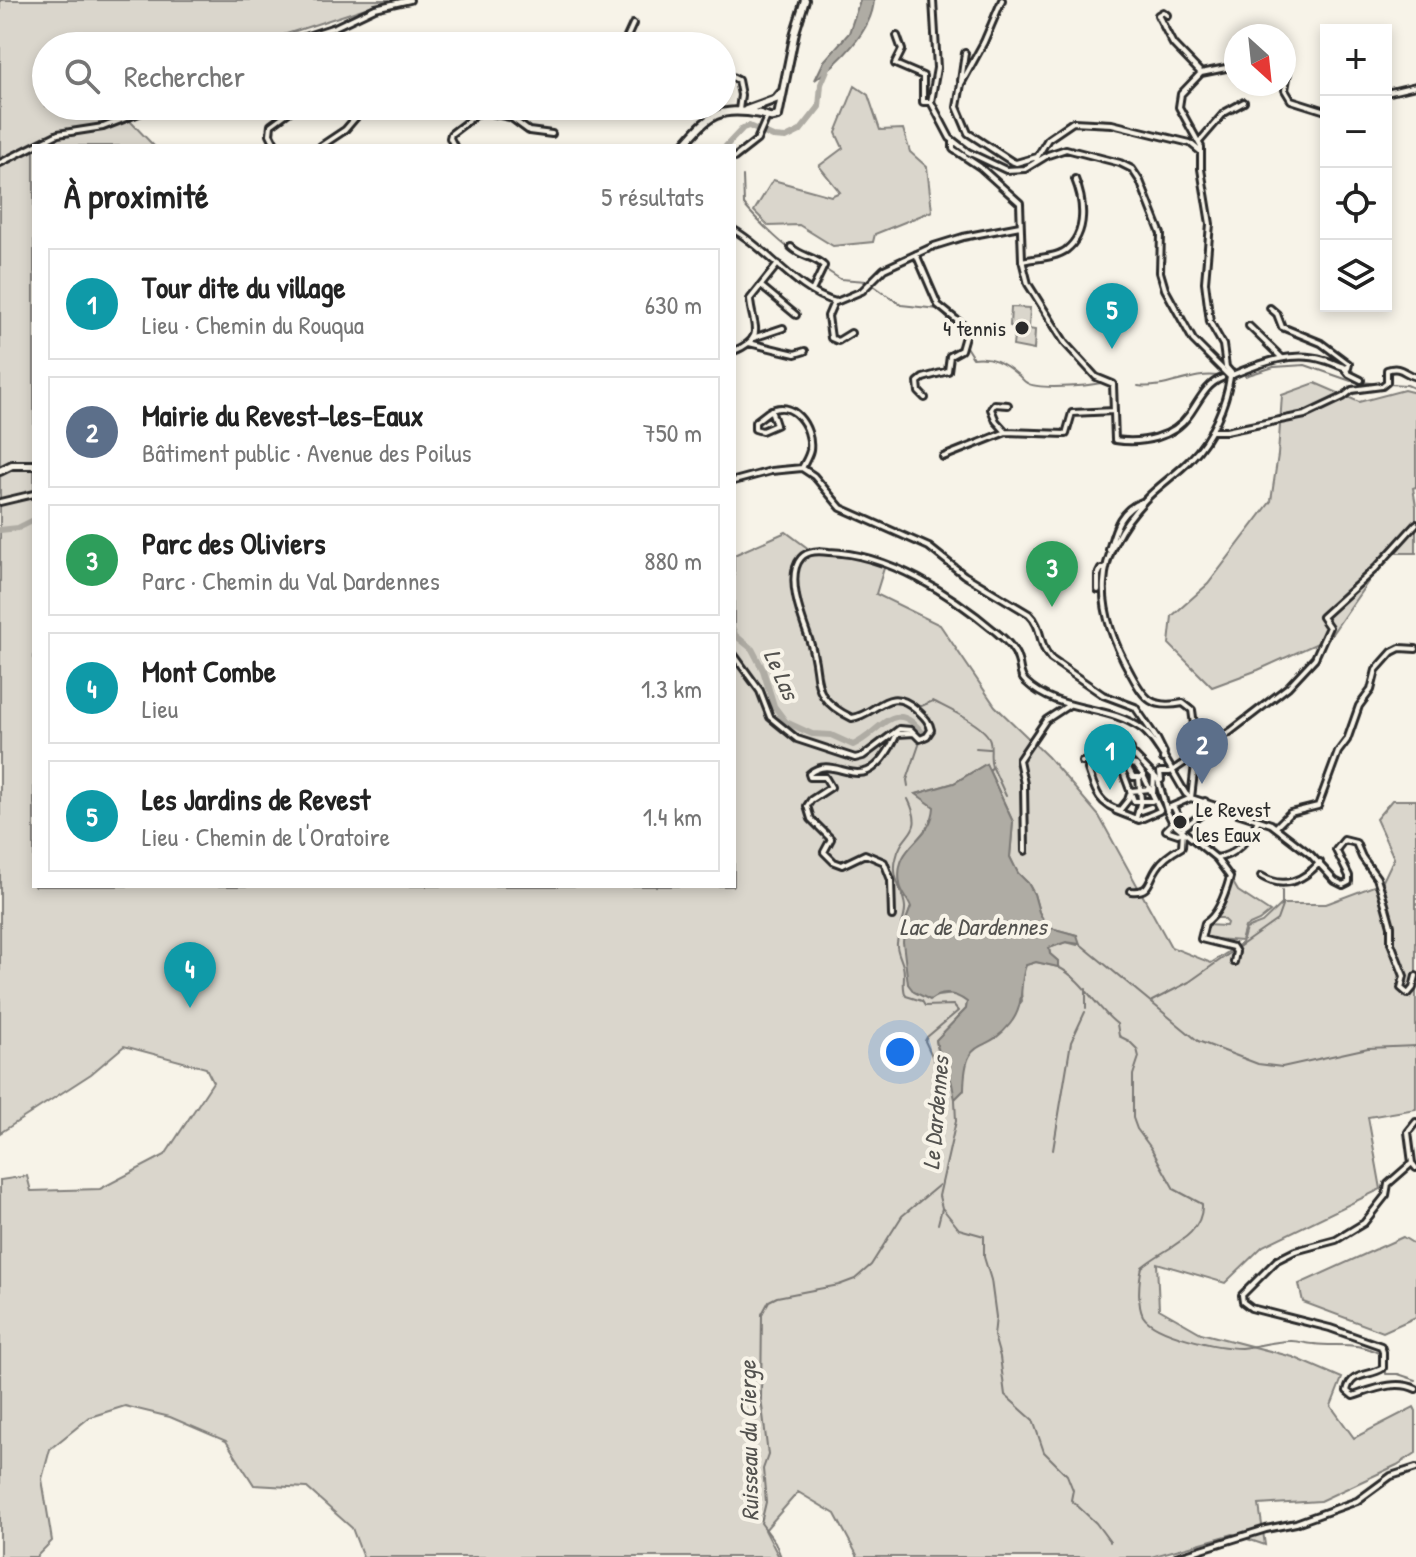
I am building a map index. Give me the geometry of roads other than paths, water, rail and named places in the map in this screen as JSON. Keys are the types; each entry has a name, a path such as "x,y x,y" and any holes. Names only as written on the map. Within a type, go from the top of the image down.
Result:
{"main road":[{"path":"740,110 767,120 779,114 797,21 805,0"},
{"path":"736,110 765,105 783,90"},
{"path":"773,101 780,106"},
{"path":"765,105 763,112 767,120"},
{"path":"685,144 708,120"},
{"path":"0,471 12,465 32,465"}],"street":[{"path":"320,32 379,6 410,0"},
{"path":"933,0 937,68 931,102 953,142 1006,170 1025,169 1048,155 1066,149 1132,169 1140,181 1161,234 1160,272 1165,289 1193,340 1222,368 1227,378"},
{"path":"961,84 1002,0"},
{"path":"1167,15 1163,12 1158,15 1173,44 1201,73"},
{"path":"629,32 633,24"},
{"path":"897,36 902,50 895,64 923,76 923,102 931,102"},
{"path":"965,53 957,107 968,133 1016,163 1037,157"},
{"path":"1098,590 1098,575 1118,537 1144,501 1189,461 1211,431 1227,389 1223,345 1210,322 1205,282 1210,224 1201,169 1203,156 1199,142 1179,107 1181,94 1201,73 1224,68"},
{"path":"736,79 741,95 740,110"},
{"path":"1392,92 1416,86"},
{"path":"1289,96 1291,100 1320,109"},
{"path":"1199,142 1224,113 1244,102"},
{"path":"38,144 58,134 103,127 121,120"},
{"path":"275,144 270,134 271,125 278,120"},
{"path":"324,144 354,120"},
{"path":"453,144 451,134 469,120"},
{"path":"514,120 529,131 552,134"},
{"path":"736,156 757,140 767,120"},
{"path":"1034,165 1048,139 1073,122 1096,122 1190,143 1203,156"},
{"path":"953,142 953,149 980,167 1017,199 1021,212 1022,261 1028,284 1065,343 1093,375 1113,384 1114,437 1117,441 1153,439 1181,424 1204,392 1227,378 1282,358 1323,359 1361,380"},
{"path":"0,163 32,147"},
{"path":"1022,261 1059,253 1069,246 1083,217 1081,195 1075,179"},
{"path":"851,333 837,341 831,338 828,316 834,302 862,291 882,270 963,237 1020,226"},
{"path":"736,231 812,291 834,302"},
{"path":"791,247 801,255 815,259 823,268 812,291"},
{"path":"916,254 938,305 964,326 963,344 950,356 948,371 918,382 919,392 925,398"},
{"path":"751,341 756,323 750,300 778,264"},
{"path":"760,285 796,315"},
{"path":"1270,308 1277,314 1282,327 1321,343 1349,364 1345,369"},
{"path":"1249,326 1282,358"},
{"path":"736,350 783,328"},
{"path":"751,341 795,354 805,351"},
{"path":"1211,431 1226,431 1305,415 1352,390 1382,386 1387,382 1387,370 1394,368 1402,368 1416,377"},
{"path":"1006,432 991,409 994,404 1008,405"},
{"path":"771,410 776,425 762,431 756,430 755,422 771,410 779,407 792,409 806,427 810,451 802,468"},
{"path":"943,457 1006,432 1066,434 1072,413 1114,411"},
{"path":"736,480 771,471 802,468 814,476 841,508 929,547 964,575 1029,614 1039,626 1048,657 1103,695 1136,708 1157,739 1163,759"},
{"path":"0,502 32,494"},
{"path":"1144,501 1128,509 1112,531 1103,569 1106,616 1125,663 1142,694 1163,706 1183,703 1191,707 1195,723 1195,756 1189,799"},
{"path":"1160,783 1159,772 1172,772 1288,687 1308,666 1329,627 1322,617 1413,533 1416,524"},
{"path":"736,658 760,691 769,716 797,739 853,758 865,755 894,730 903,728 923,739 931,727 902,700 879,704 853,719 821,697 812,647 795,591 795,573 803,556 824,551 862,556 929,586 1003,638 1016,654 1027,684 1069,705 1108,712 1135,725 1151,737 1189,799"},
{"path":"1276,827 1290,813 1318,806 1359,706 1371,690 1376,670 1392,652 1400,648 1416,649"},
{"path":"1025,851 1024,784 1019,760 1046,720 1069,705"},
{"path":"892,916 891,880 884,862 865,854 842,865 824,852 831,839 815,824 807,806 831,787 825,777 810,777 809,774 824,767 848,773 869,771 882,761 897,734 914,733"},
{"path":"1124,742 1139,759"},
{"path":"1138,820 1100,801 1089,772 1093,760 1091,756 1119,755 1128,751 1146,765 1160,783 1173,823 1216,858 1230,877 1227,891 1211,919 1205,923 1201,939 1235,950 1234,962"},
{"path":"1106,761 1107,770 1116,772 1116,768 1139,759"},
{"path":"1082,762 1106,761 1127,766 1141,776 1152,795 1155,810"},
{"path":"1127,766 1133,777 1141,776"},
{"path":"1127,766 1134,801 1152,795"},
{"path":"1153,773 1155,810"},
{"path":"1138,820 1141,776"},
{"path":"1131,791 1141,790 1152,795"},
{"path":"1113,808 1124,807 1131,791"},
{"path":"1140,812 1170,807 1189,799 1205,801 1258,820 1276,827 1343,885 1349,882 1349,876 1336,850 1344,840 1356,843 1377,878 1391,926 1391,943 1404,976 1401,988 1408,994 1416,976"},
{"path":"1173,823 1166,830 1178,834 1202,814 1205,801"},
{"path":"1170,807 1179,818"},
{"path":"1138,820 1155,810"},
{"path":"1216,858 1243,844 1258,820"},
{"path":"1131,891 1142,891 1151,885 1156,868 1173,851 1182,847 1183,830"},
{"path":"1261,876 1275,883 1298,882 1320,862"},
{"path":"1416,1122 1408,1132 1412,1163 1416,1168"},
{"path":"1412,1163 1388,1184 1386,1195 1364,1223 1336,1240 1295,1251 1277,1260 1242,1295 1243,1302 1251,1308 1330,1328 1381,1346 1383,1368 1353,1379 1347,1391 1353,1396 1383,1386 1408,1385 1416,1389"},
{"path":"1176,1557 1357,1501 1391,1476 1416,1468"}],"water":[{"path":"860,0 874,0 861,35 834,65 815,80 824,61 849,33"},
{"name":"Lac de Dardennes","path":"986,764 1013,822 1010,857 1018,873 1034,894 1047,927 1077,935 1080,944 1066,942 1049,948 1050,954 1058,961 1058,967 1036,962 1026,965 1015,1017 1001,1034 972,1052 965,1072 964,1090 955,1099 936,1040 966,1009 967,1002 948,994 930,1000 914,992 908,984 903,942 911,907 901,887 899,870 907,851 932,819 934,807 916,794 954,783"}],"waterway":[{"name":"Le Las","path":"728,144 749,126 773,137 786,138 800,131 819,107 821,84 829,65"},
{"path":"743,176 744,205 784,244 808,259"},
{"path":"814,262 840,279 867,281 901,305 938,309 953,324 961,327 961,339 973,358 997,361 1027,383 1052,387 1101,383"},
{"path":"1245,376 1274,367 1305,365 1351,381 1381,384"},
{"path":"1138,386 1159,386 1198,376 1218,376"},
{"path":"1388,384 1416,389"},
{"path":"0,530 18,528 32,521"},
{"name":"Le Las","path":"736,636 752,649 763,670 774,706 786,722 812,734 831,735 853,745 896,717 913,723 924,735"},
{"path":"919,707 933,701 982,729 990,741 990,770"},
{"path":"908,786 907,780 920,742"},
{"path":"976,748 989,749"},
{"path":"993,768 1006,796"},
{"path":"908,799 915,820 899,849 895,866 905,907 897,948 904,970 906,996 922,1001 925,1006 953,1005 958,1011 925,1041 947,1088"},
{"path":"1152,1001 1189,982 1277,920 1282,906 1282,891"},
{"path":"1079,943 1198,1041 1258,1064 1282,1067 1368,1048 1416,1046"},
{"path":"1058,967 1082,986 1117,1024 1119,1036 1137,1049 1139,1057 1133,1075 1133,1118 1137,1129 1174,1189 1202,1204 1197,1225 1190,1233 1142,1267 1139,1299 1143,1316 1160,1329 1219,1346 1241,1348 1292,1341 1356,1346 1380,1354"},
{"path":"1086,989 1086,1008"},
{"path":"1053,1150 1071,1042 1085,1012"},
{"name":"Le Dardennes","path":"938,1224 942,1208 939,1196 956,1121 955,1100"},
{"name":"Ruisseau du Cierge","path":"781,1557 775,1542 761,1523 766,1502 763,1469 768,1455 761,1398 762,1314 769,1301 777,1297 855,1279 871,1265 902,1216 939,1185"},
{"path":"943,1209 959,1229 984,1236 984,1257 996,1317 994,1336 1005,1395 1033,1420 1044,1452 1067,1475 1073,1490 1071,1500 1096,1523 1110,1542"},
{"path":"1385,1355 1386,1374 1416,1380"}],"place":[{"name":"4 tennis","path":"1022,328"},
{"name":"Les Jardins de Revest","path":"1112,349"},
{"name":"Parc des Oliviers","path":"1052,607"},
{"name":"Mairie du Revest-les-Eaux","path":"1202,784"},
{"name":"Tour dite du village","path":"1110,790"},
{"name":"Le Revest les Eaux","path":"1180,822"},
{"name":"Mont Combe","path":"190,1008"}]}
